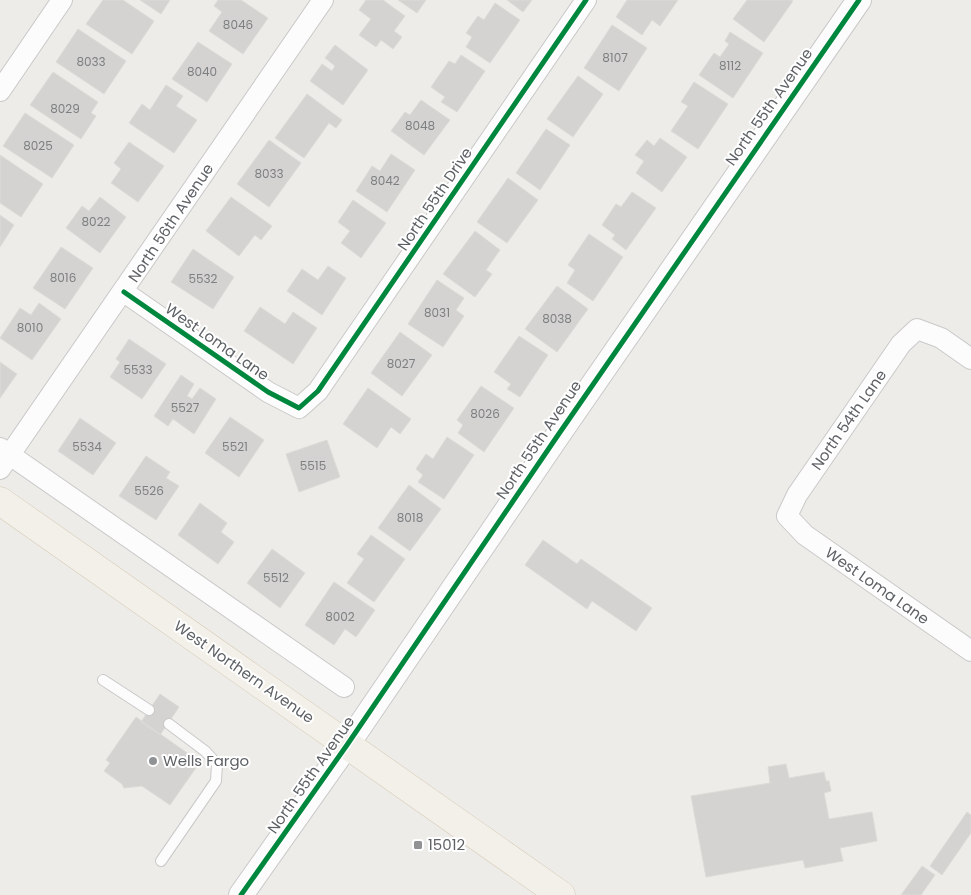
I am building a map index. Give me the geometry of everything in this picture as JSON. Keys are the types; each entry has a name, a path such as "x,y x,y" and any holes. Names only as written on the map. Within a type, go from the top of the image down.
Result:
{"main road":[{"name":"West Northern Avenue","path":"0,500 561,895"}],"street":[{"path":"0,91 62,0"},
{"name":"North 56th Avenue","path":"3,457 124,292 323,0"},
{"name":"North 55th Drive","path":"299,408 318,391 586,0"},
{"name":"North 55th Avenue","path":"241,895 347,745 556,438 859,0"},
{"name":"West Loma Lane","path":"124,292 268,392 299,408"},
{"name":"North 54th Lane","path":"787,516 797,495 901,344 917,329 941,338 971,359"},
{"path":"3,457 344,687"},
{"name":"West Loma Lane","path":"787,516 805,535 971,651"}],"lane":[{"path":"104,680 149,710"},
{"path":"162,861 216,781 217,764 205,751 168,724"}],"building":[{"path":"103,0 123,0 154,21 132,54 86,24"},
{"path":"140,0 170,0 161,14"},
{"path":"218,0 241,0 268,18 243,54 209,31 222,12 214,6"},
{"path":"366,0 383,0 405,16 394,31 402,37 393,49 381,40 376,47 359,35 371,19 359,10"},
{"path":"398,0 426,0 417,13"},
{"path":"507,0 532,0 523,12"},
{"path":"627,0 678,0 660,26 652,20 642,35 616,17"},
{"path":"747,0 793,1 764,42 733,19"},
{"path":"495,3 520,20 490,63 466,47 472,37 466,33 478,16 484,20"},
{"path":"612,25 647,48 619,91 584,68"},
{"path":"78,29 126,61 104,94 56,62"},
{"path":"730,32 763,53 733,98 699,75 714,53 720,57 729,44 725,41"},
{"path":"198,42 232,64 207,102 172,79"},
{"path":"335,45 368,70 343,105 310,81 322,64 332,71 335,66 325,58"},
{"path":"461,55 485,71 457,112 441,102 445,97 431,87 449,61 455,64"},
{"path":"53,72 98,102 91,113 96,116 81,139 30,105"},
{"path":"578,76 603,94 573,137 547,119"},
{"path":"694,82 728,104 698,149 671,131 688,106 681,102"},
{"path":"166,85 183,96 176,106 197,120 174,153 129,123 142,104 150,110"},
{"path":"307,94 342,120 336,128 329,123 304,158 275,138"},
{"path":"421,100 450,120 424,155 391,131 405,112 410,115"},
{"path":"25,113 74,145 52,178 3,146"},
{"path":"546,129 570,145 540,190 516,173"},
{"path":"660,138 687,157 662,192 636,173 644,161 635,155 647,140 654,146"},
{"path":"269,140 301,163 269,207 237,184"},
{"path":"129,142 164,166 138,202 111,183 121,169 114,163"},
{"path":"391,154 415,170 387,212 356,191 372,166 380,171"},
{"path":"0,155 43,184 21,217 0,203"},
{"path":"508,178 538,200 507,243 477,222"},
{"path":"632,192 656,208 626,250 612,239 615,235 602,225 616,204 621,207"},
{"path":"100,197 126,217 100,253 66,228 82,206 89,211"},
{"path":"231,197 272,226 261,240 255,235 239,256 206,231"},
{"path":"353,200 386,223 361,258 341,243 350,231 338,222"},
{"path":"0,215 14,225 0,247"},
{"path":"475,231 500,250 486,270 492,274 475,297 443,274"},
{"path":"589,234 623,257 593,301 567,283 575,270 568,265"},
{"path":"61,247 93,268 65,309 33,288"},
{"path":"193,249 234,277 213,309 171,282"},
{"path":"328,266 346,278 322,315 287,291 302,269 318,280"},
{"path":"437,280 464,298 456,310 464,316 443,347 408,324"},
{"path":"557,286 588,309 557,352 525,329"},
{"path":"39,303 61,319 32,360 0,338 20,308 31,315"},
{"path":"260,307 285,324 293,312 317,328 293,364 244,331"},
{"path":"400,332 432,355 402,396 371,373"},
{"path":"519,336 548,355 520,397 507,389 511,384 494,372"},
{"path":"129,339 166,364 142,399 110,377 120,362 116,359"},
{"path":"0,362 17,374 0,398"},
{"path":"181,375 194,384 187,396 192,399 200,388 216,399 194,434 173,419 168,426 154,416"},
{"path":"481,386 514,408 484,452 458,433 463,425 457,420"},
{"path":"368,388 411,419 400,434 391,427 377,448 343,424"},
{"path":"230,417 264,440 239,477 205,453"},
{"path":"80,418 116,443 93,475 58,451"},
{"path":"447,437 474,455 444,499 418,482 423,475 416,469 426,454 433,459"},
{"path":"327,440 340,477 299,492 286,454"},
{"path":"146,456 170,472 166,478 179,486 156,520 119,496"},
{"path":"409,485 441,509 410,551 378,528"},
{"path":"200,503 227,523 221,532 234,542 218,564 178,535"},
{"path":"371,535 405,559 374,602 347,583 364,559 357,554"},
{"path":"543,540 577,564 581,559 652,608 636,631 592,601 587,609 525,565"},
{"path":"272,549 305,573 280,608 247,583"},
{"path":"334,582 375,610 356,637 345,629 334,645 305,625"},
{"path":"160,694 179,707 160,735 141,722"},
{"name":"Wells Fargo","path":"136,717 200,762 170,805 142,786 124,788 122,784 104,771 110,763 106,760"},
{"path":"786,764 789,778 824,772 826,781 829,781 831,791 824,793 829,819 872,812 877,841 840,848 843,861 805,868 803,860 706,877 691,796 770,783 768,767"},
{"path":"967,812 971,815 971,833 942,875 930,866"},
{"path":"922,866 935,875 921,895 901,895"}],"cycle path":[{"path":"124,292 268,392 299,408 318,391 586,0"},
{"path":"241,895 347,745 556,438 859,0"}],"place":[{"name":"Wells Fargo","path":"153,761"},
{"name":"15012","path":"418,845"}]}
